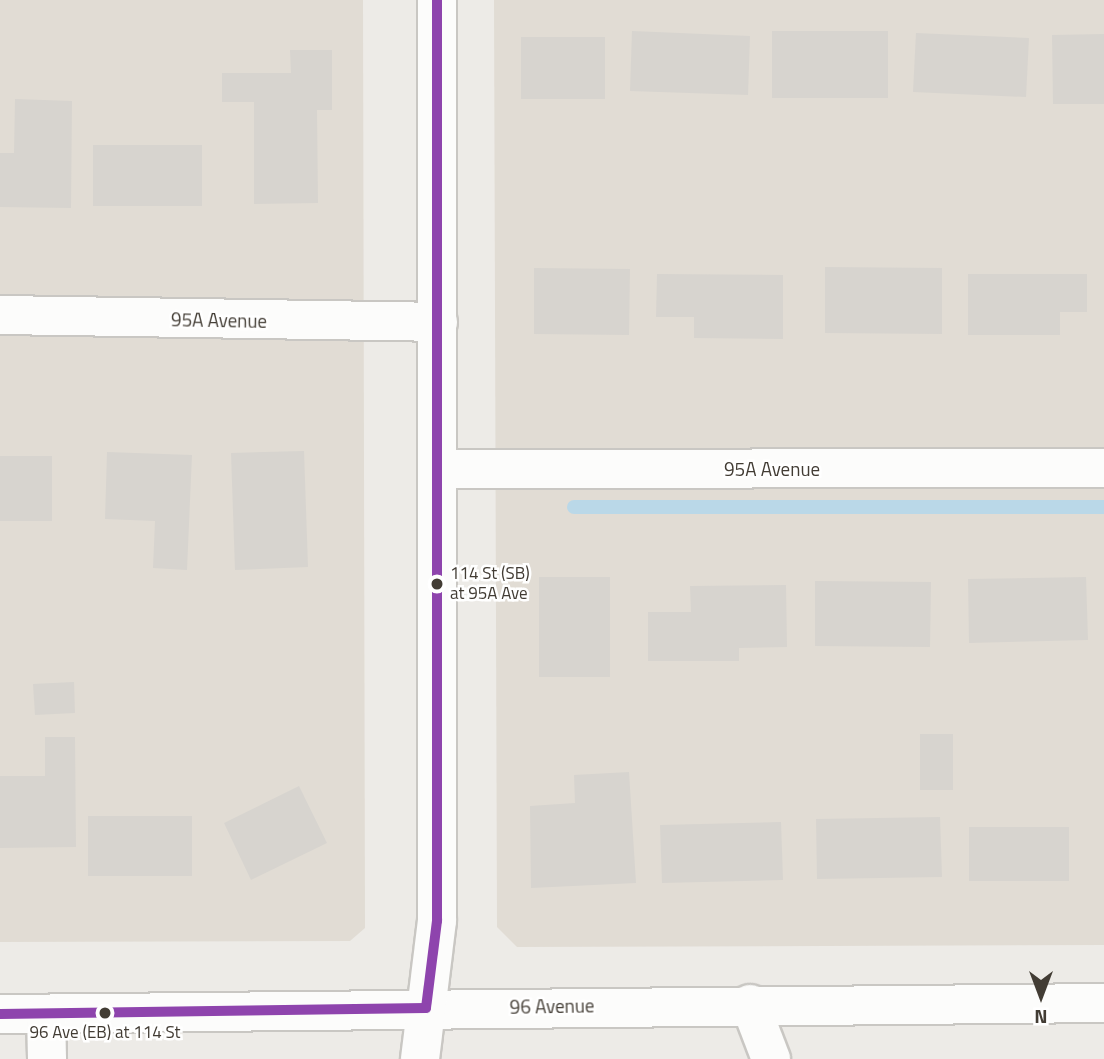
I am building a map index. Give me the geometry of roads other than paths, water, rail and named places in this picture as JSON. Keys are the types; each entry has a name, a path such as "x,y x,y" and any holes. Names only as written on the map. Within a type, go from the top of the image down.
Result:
{"street":[{"path":"420,1059 437,921 440,469 437,0"},
{"name":"95A Avenue","path":"0,315 438,322"},
{"name":"95A Avenue","path":"440,469 1104,468"},
{"name":"96 Avenue","path":"0,1014 426,1007 1104,1003"},
{"path":"750,1004 771,1059"},
{"path":"46,1014 47,1059"}],"waterway":[{"path":"574,507 1104,507"}],"place":[{"name":"114 St (SB) at 95A Ave","path":"437,584"},
{"name":"96 Ave (EB) at 114 St","path":"105,1013"}]}
